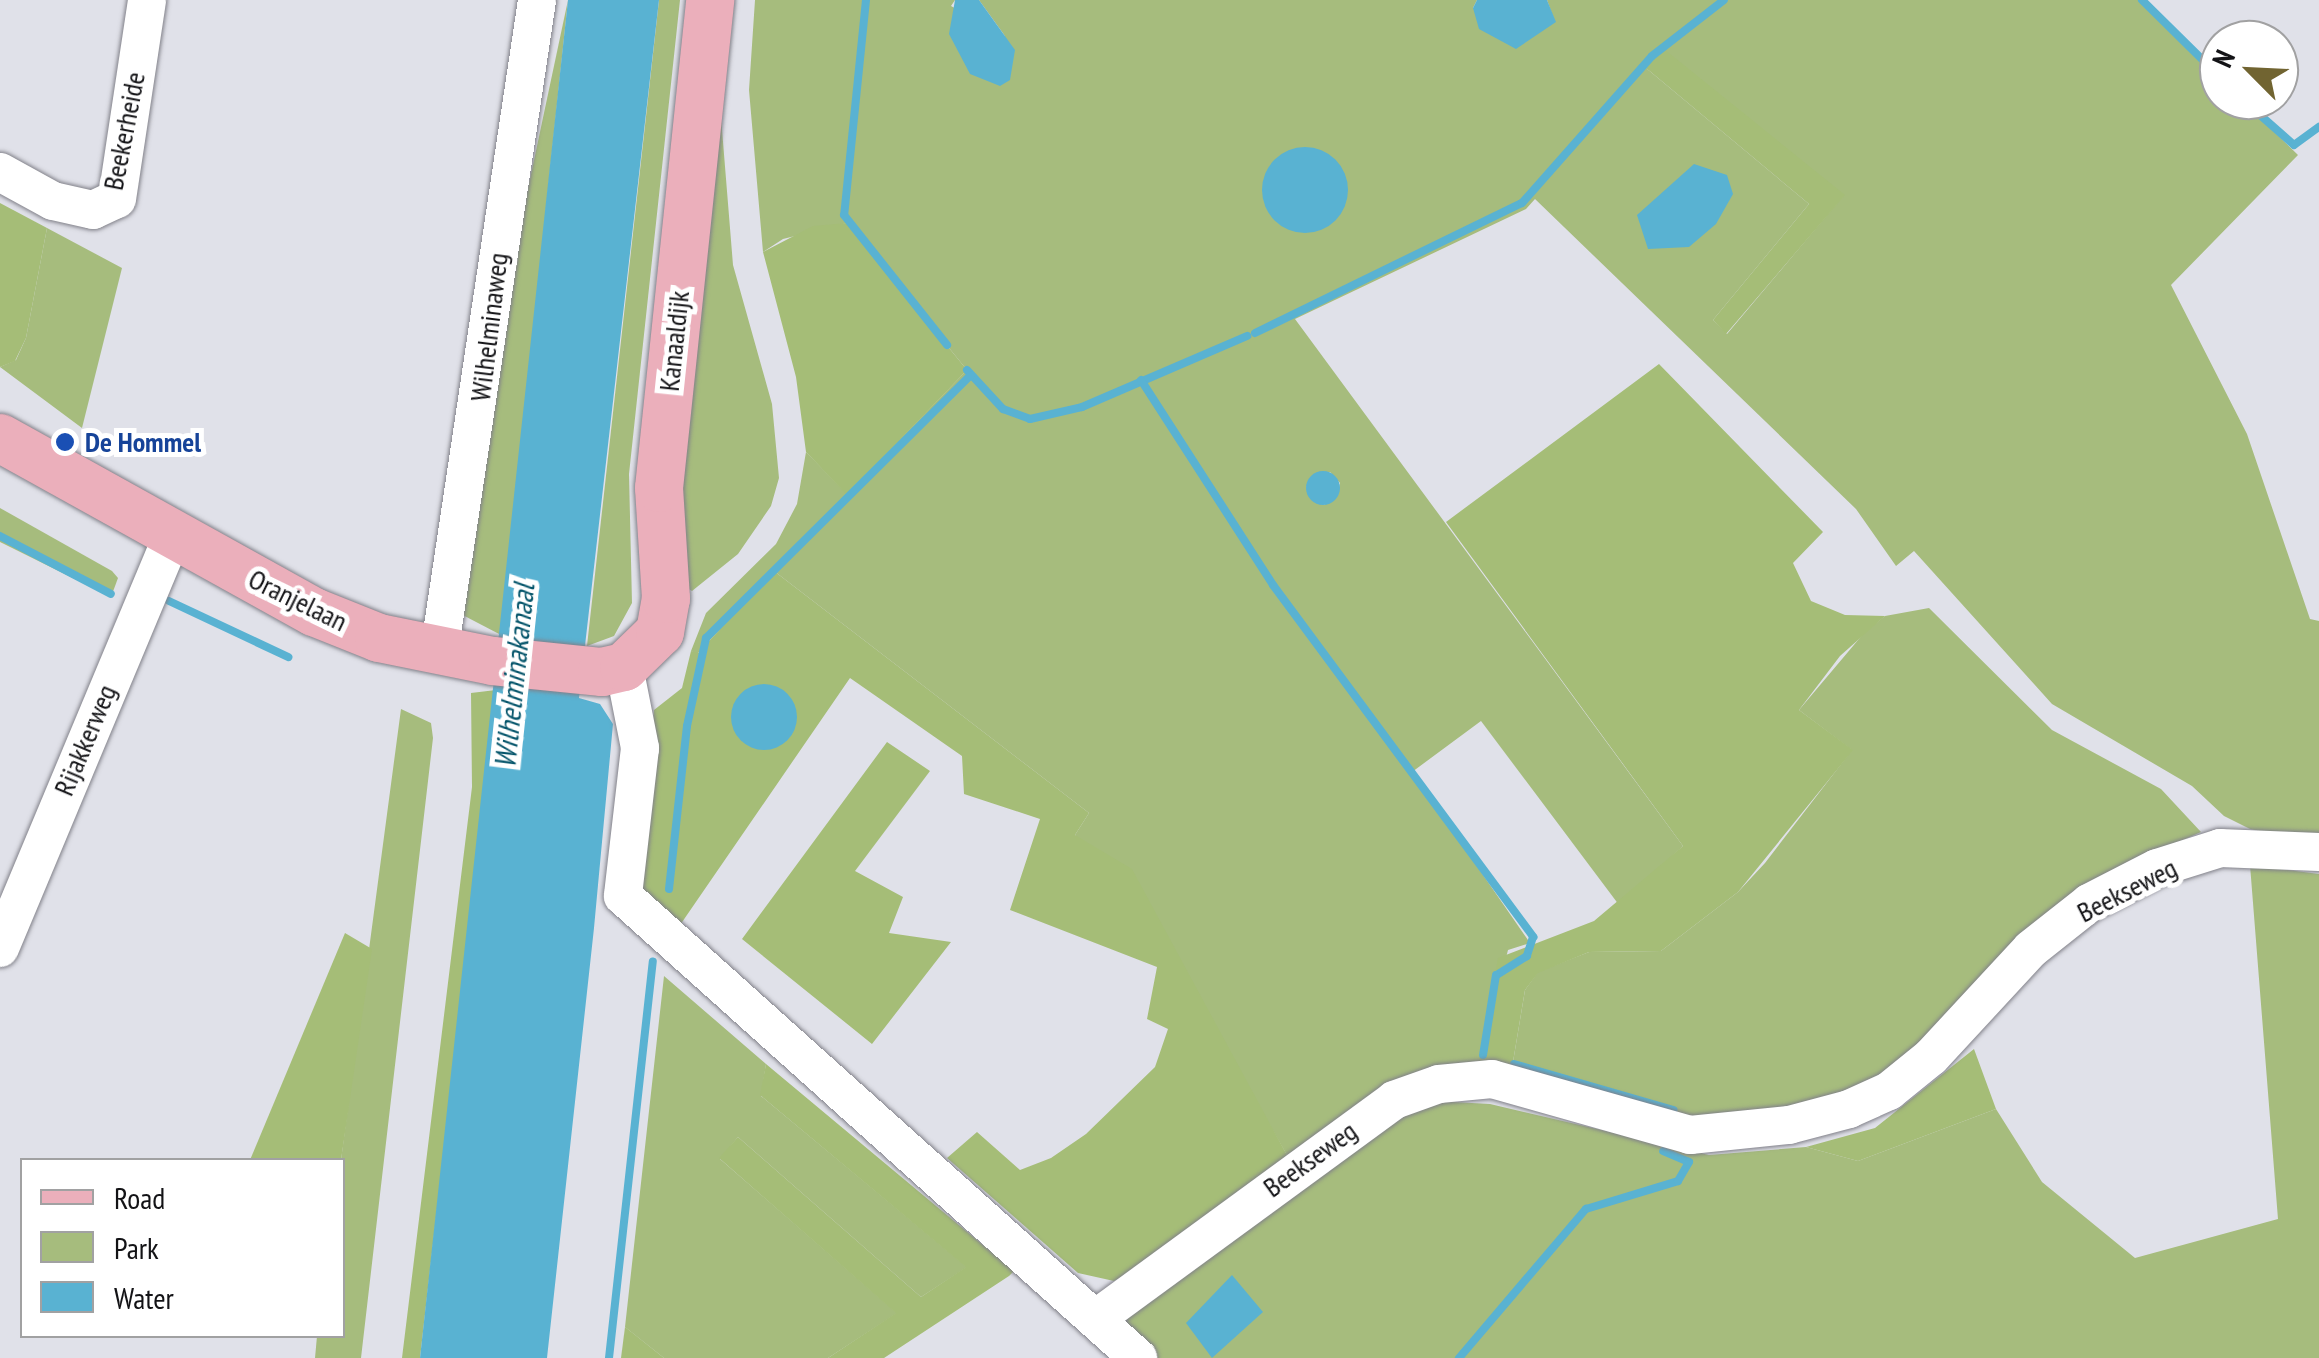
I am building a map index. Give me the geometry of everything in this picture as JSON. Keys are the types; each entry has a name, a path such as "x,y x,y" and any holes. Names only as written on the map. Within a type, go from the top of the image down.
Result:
{"main road":[{"name":"Kanaaldijk","path":"613,670 660,632 666,599 659,488 710,0"},
{"name":"Oranjelaan","path":"0,438 314,612 439,653 613,670"}],"street":[{"name":"Beekerheide","path":"0,172 53,201 93,210 117,199 147,0"},
{"name":"Wilhelminaweg","path":"439,653 537,0"},
{"name":"Rijakkerweg","path":"0,948 173,534"},
{"path":"613,670 640,748 623,896 1098,1318 1138,1358"},
{"name":"Beekseweg","path":"1098,1318 1394,1100 1439,1084 1492,1079 1690,1135 1789,1125 1849,1109 1889,1090 1931,1057 2032,949 2090,903 2157,868 2220,848 2319,852"}],"green space":[{"path":"568,0 501,635 455,611 527,193"},
{"path":"659,0 680,0 629,474 632,603 614,636 587,646"},
{"path":"755,0 955,0 951,6 1005,36 979,0 1477,0 1473,8 1555,22 1547,0 2140,0 2199,58 2199,120 2262,120 2298,155 2171,285 2247,434 2310,619 2319,621 2319,844 2250,829 2224,816 2192,786 2052,704 1914,551 1896,566 1856,509 1535,199 1526,209 1295,319 1683,846 1619,905 1481,721 1412,772 1530,943 1508,950 1478,1068 1288,1157 1241,1074 1075,835 1089,813 774,571 697,654 691,651 706,613 776,544 797,504 806,452 847,494 967,370 847,223 783,239 763,252 749,90","holes":["1646,68 1844,195 1727,334 1713,320 1809,204","1330,472 1340,483 1338,495 1324,505 1313,501 1306,487"]},
{"path":"1664,49 1845,195 1726,334 1713,320 1809,204 1646,68"},
{"path":"717,68 733,265 772,404 779,478 771,506 738,554 692,591 685,587 678,550"},
{"path":"0,203 47,228 26,338 15,361 0,367"},
{"path":"847,223 967,370 847,495 806,452 796,377 763,252 813,226"},
{"path":"47,228 122,268 82,428 0,367 16,360 26,338"},
{"path":"1659,364 1823,532 1793,563 1811,601 1845,615 1885,616 1840,656 1799,710 1853,750 1738,892 1661,951 1589,952 1538,973 1525,990 1511,1074 1478,1068 1498,958 1594,921 1683,846 1446,522"},
{"path":"0,508 112,571 118,578 111,597 0,542"},
{"path":"774,571 1089,813 1075,835 1132,869 1288,1157 1114,1281 1078,1273 947,1158 977,1132 1020,1170 1051,1158 1086,1134 1155,1067 1168,1029 1147,1019 1157,967 1010,910 1040,819 964,794 962,756 850,678 678,928 640,891 654,710 682,688 691,651 698,653"},
{"path":"1929,608 2052,730 2161,789 2201,832 2121,867 2024,932 1917,1049 1866,1085 1788,1112 1696,1120 1511,1074 1525,990 1538,972 1589,952 1661,951 1738,892 1765,863 1852,750 1799,710 1864,633 1885,616"},
{"path":"496,690 420,1358 402,1358 472,787 471,693"},
{"path":"401,709 431,723 433,738 361,1358 315,1358 317,1338 345,1338 345,1158 341,1158"},
{"path":"887,742 930,771 855,871 903,897 889,933 951,942 872,1044 742,939"},
{"path":"2250,865 2319,874 2319,1358 1148,1358 1119,1321 1401,1117 1435,1101 1490,1104 1709,1155 1806,1147 1858,1161 1996,1109 2042,1182 2135,1258 2278,1219"},
{"path":"345,933 372,949 341,1158 251,1158"},
{"path":"664,976 766,1064 761,1096 967,1267 921,1297 738,1137 720,1159 897,1313 828,1358 664,1358 625,1327"},
{"path":"1974,1049 1996,1109 1858,1161 1806,1147 1875,1128"},
{"path":"766,1064 1014,1271 884,1358 828,1358 896,1313 719,1158 738,1137 921,1297 966,1267 760,1095"},
{"path":"625,1327 634,1334 664,1358 621,1358"}],"water":[{"name":"Wilhelminakanaal","path":"568,0 659,0 579,698 600,704 613,724 594,928 547,1358 420,1358"},
{"path":"955,0 979,0 1015,50 1010,80 1000,86 970,74 949,34"},
{"path":"1477,0 1547,0 1556,22 1516,49 1479,29 1473,8"},
{"path":"1305,147 1322,150 1336,159 1345,173 1345,207 1336,221 1322,230 1305,233 1288,230 1274,221 1265,207 1262,190 1265,173 1274,159 1288,150"},
{"path":"1694,164 1727,175 1733,194 1716,224 1689,247 1648,249 1637,215"},
{"path":"1323,471 1335,476 1340,488 1335,500 1323,505 1311,500 1306,488 1311,476"},
{"path":"764,684 788,693 797,717 788,741 764,750 740,741 731,717 740,693"},
{"path":"1232,1275 1263,1312 1212,1358 1186,1323"}],"waterway":[{"path":"866,0 844,215 947,345"},
{"path":"1255,333 1522,203 1652,56 1724,0"},
{"path":"2142,0 2199,56"},
{"path":"2266,120 2294,145 2319,127"},
{"path":"967,370 1003,409 1030,419 1082,407 1247,336"},
{"path":"669,889 687,726 706,638 971,375"},
{"path":"1141,380 1273,585 1533,937 1527,956 1496,975 1483,1055"},
{"path":"0,536 111,594"},
{"path":"169,601 288,657"},
{"path":"609,1358 653,961"},
{"path":"1514,1064 1673,1110"},
{"path":"1459,1358 1586,1209 1678,1181 1689,1162 1663,1151"}],"place":[{"name":"De Hommel","path":"65,442"}]}
